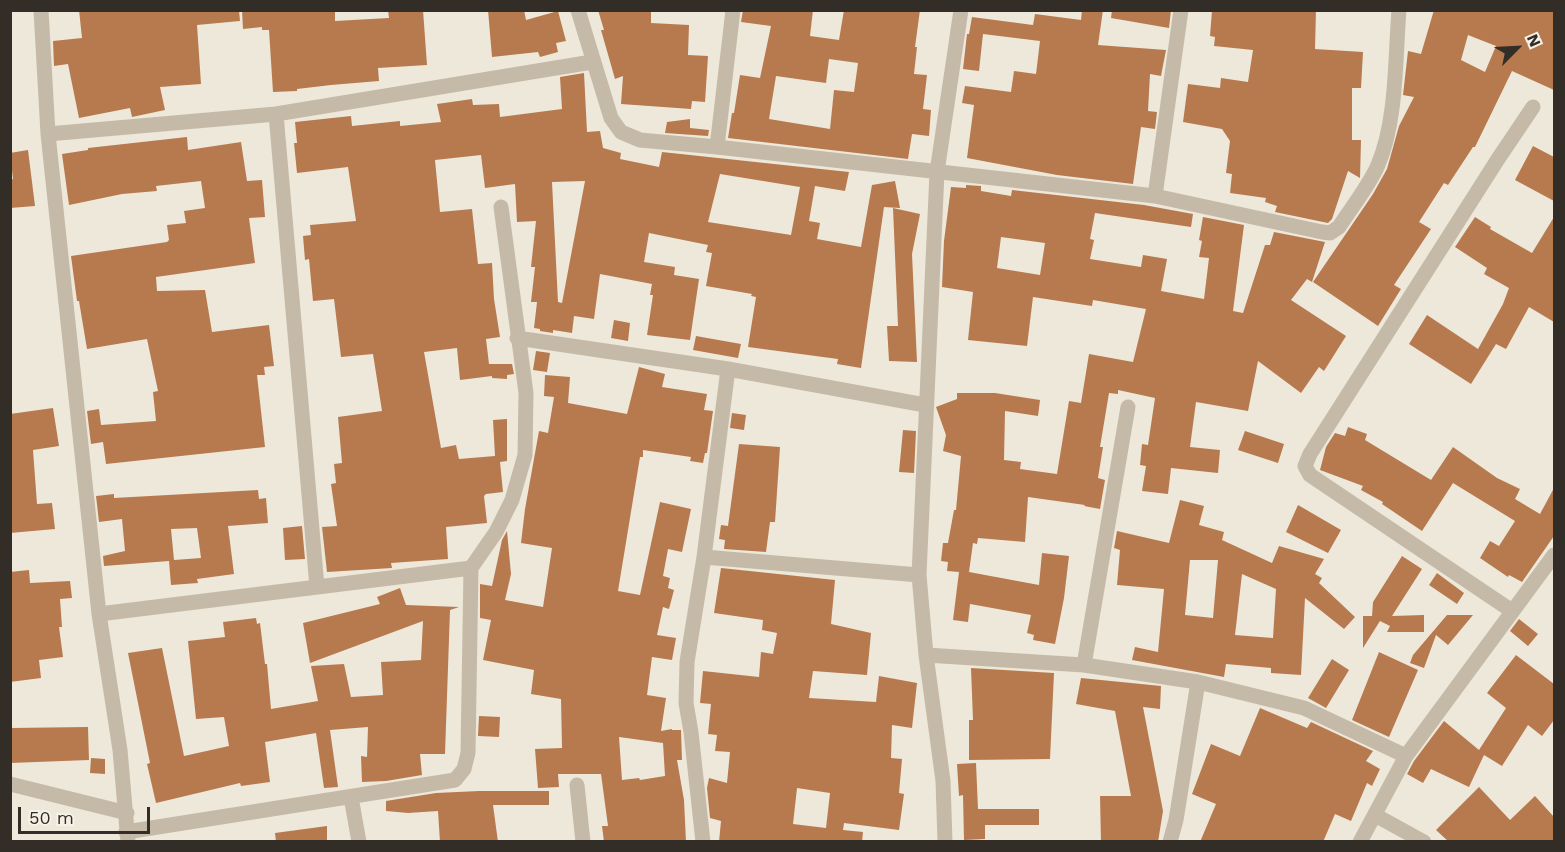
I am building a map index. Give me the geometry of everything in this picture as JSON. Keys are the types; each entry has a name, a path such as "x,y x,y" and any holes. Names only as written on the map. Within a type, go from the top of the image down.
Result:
{"street":[{"path":"41,10 48,134 99,614 120,750 127,813 127,837 455,780 464,769 468,753 471,568 496,532 512,500 525,455 526,393 501,207"},
{"path":"578,10 592,62 611,118 621,132 640,140 1155,196 1330,233 1339,227 1378,166 1388,129 1393,97 1399,10"},
{"path":"717,147 733,10"},
{"path":"945,842 944,781 926,655 919,575 937,172 960,10"},
{"path":"1155,196 1181,10"},
{"path":"48,134 276,114 592,62"},
{"path":"1512,611 1310,475 1305,466 1310,454 1533,107"},
{"path":"276,114 317,587"},
{"path":"517,338 728,369 925,405"},
{"path":"703,842 686,703 687,662 704,556 728,369"},
{"path":"1084,665 1128,407"},
{"path":"1360,842 1406,756 1554,555"},
{"path":"704,556 919,575"},
{"path":"99,614 471,568"},
{"path":"926,655 1084,665 1198,682 1304,708 1406,756"},
{"path":"1170,842 1176,820 1198,682"},
{"path":"10,784 127,813"},
{"path":"577,785 583,842"},
{"path":"351,797 359,842"},
{"path":"1375,815 1424,842"}],"building":[{"path":"79,10 239,10 240,21 197,25 201,84 160,87 165,110 132,117 130,108 79,118 68,64 54,66 53,41 82,38"},
{"path":"242,10 335,10 335,21 389,18 388,10 423,10 427,65 378,68 379,81 273,92 269,30 262,30 262,27 243,29"},
{"path":"488,10 524,10 526,20 558,11 566,41 556,43 558,52 540,57 538,52 492,57"},
{"path":"598,10 651,10 651,23 689,25 688,55 708,56 705,102 692,101 691,109 621,104 623,76 615,79 601,30 604,30"},
{"path":"743,10 813,10 810,36 839,40 844,10 920,10 914,74 927,75 923,109 931,110 929,136 912,134 908,159 728,138 740,75 760,78 771,26 741,22","holes":["829,59 858,63 854,92 834,90 830,129 769,119 776,76 826,83"]},
{"path":"1082,10 1103,10 1098,45 1166,50 1161,76 1150,74 1148,111 1157,112 1155,129 1141,127 1133,184 1057,175 967,158 974,105 962,103 965,86 1011,92 1014,71 1036,74 1040,41 983,34 979,71 963,69 967,34 969,34 972,17 1033,25 1035,14 1081,20"},
{"path":"1112,10 1171,10 1169,28 1111,18"},
{"path":"1212,10 1316,10 1315,49 1363,52 1361,88 1352,88 1352,140 1361,140 1360,178 1348,171 1332,219 1328,223 1275,212 1277,206 1265,202 1266,198 1230,193 1232,174 1226,173 1230,141 1222,129 1183,122 1188,84 1220,88 1221,78 1248,82 1253,50 1214,46 1215,37 1210,36"},
{"path":"1434,10 1554,10 1554,90 1512,71 1475,147 1448,185 1444,183 1419,222 1431,229 1394,285 1401,289 1378,326 1313,282 1373,194 1387,169 1399,126 1414,97 1403,95 1408,51 1421,54","holes":["1468,35 1496,46 1485,72 1461,60"]},
{"path":"584,73 587,132 600,131 603,148 621,153 620,159 659,167 662,152 849,172 845,191 815,186 809,221 820,223 817,239 861,247 872,185 895,181 900,208 884,207 861,368 837,364 838,359 748,347 756,297 751,296 752,294 706,286 712,253 706,252 708,245 649,233 644,262 675,267 674,275 699,279 690,340 647,335 653,295 650,295 652,284 600,274 594,319 574,316 572,333 553,330 553,333 540,331 534,328 537,302 531,302 535,267 531,267 536,221 517,222 515,184 485,188 481,155 435,160 440,212 472,209 478,264 492,263 494,299 500,337 486,339 489,364 512,364 514,374 507,375 507,379 492,378 492,376 460,380 457,348 424,352 441,448 456,445 459,459 495,456 493,420 507,419 507,461 500,462 503,492 484,496 487,523 446,527 448,559 391,563 392,568 327,572 322,527 337,526 331,484 336,483 334,464 342,463 338,417 382,411 373,354 341,357 334,299 313,301 309,259 305,260 303,236 311,235 310,225 356,221 348,167 297,173 294,143 297,143 295,122 351,116 352,126 400,121 400,126 441,122 437,104 472,99 473,105 499,104 500,117 562,109 560,77","holes":["720,174 800,187 791,235 708,222","585,181 562,303 558,302 552,182"]},
{"path":"690,119 690,128 709,130 708,136 665,133 667,122"},
{"path":"187,137 188,150 241,142 247,181 262,180 265,217 249,218 255,263 156,277 157,291 205,290 212,332 269,325 274,366 264,367 265,375 257,375 265,447 106,464 103,442 91,444 87,411 99,409 101,425 156,421 153,392 158,391 147,339 87,349 71,256 167,242 169,240 167,225 186,223 184,211 205,208 201,181 156,186 157,191 122,194 69,205 62,154 88,150 88,148"},
{"path":"1533,146 1554,157 1554,201 1515,180"},
{"path":"28,150 35,206 10,208 10,180 13,179 10,153"},
{"path":"966,185 981,186 981,191 1011,196 1012,190 1144,205 1193,214 1191,227 1095,213 1090,239 1094,240 1090,259 1141,267 1143,255 1167,259 1161,291 1204,299 1209,258 1199,257 1203,217 1244,225 1233,311 1243,313 1265,245 1270,245 1274,232 1325,242 1312,282 1307,279 1291,300 1346,336 1324,371 1319,367 1301,393 1258,361 1248,411 1196,402 1190,447 1220,450 1218,473 1171,468 1168,494 1142,491 1146,466 1140,465 1142,444 1148,445 1155,398 1118,390 1118,394 1109,393 1100,447 1103,447 1098,478 1105,480 1100,509 1028,497 1025,542 978,538 977,544 973,543 969,572 1039,585 1042,553 1069,556 1055,644 1033,640 1034,635 1027,633 1031,615 970,604 968,622 953,620 959,572 947,571 948,562 941,561 943,543 948,543 954,510 956,510 961,456 943,451 946,435 936,407 957,399 957,393 995,393 1040,400 1038,416 1005,411 1004,460 1021,462 1020,469 1057,474 1069,401 1081,403 1089,354 1133,362 1146,309 1093,300 1092,306 1033,297 1027,346 968,340 973,292 942,287 944,241 951,187 966,188","holes":["1001,237 1045,243 1040,275 997,268"]},
{"path":"893,208 920,214 912,254 917,362 889,361 887,326 898,326"},
{"path":"1475,217 1491,227 1490,229 1532,253 1554,217 1554,322 1529,307 1506,349 1496,344 1471,384 1409,344 1427,315 1478,349 1503,304 1509,288 1484,274 1487,268 1455,247"},
{"path":"614,320 630,323 628,341 611,338"},
{"path":"696,336 741,344 738,358 693,350"},
{"path":"536,351 550,353 547,372 533,370"},
{"path":"639,367 665,374 662,387 707,394 704,410 713,411 707,453 705,453 703,463 690,461 691,457 643,450 618,591 640,595 660,502 691,509 682,552 668,549 663,576 670,578 668,588 674,590 669,609 663,607 657,635 676,638 672,660 652,657 647,695 666,698 661,731 681,730 682,760 677,760 684,800 686,842 604,842 602,826 608,826 601,774 558,774 559,787 538,788 535,749 562,748 561,699 531,694 534,670 483,660 491,620 480,618 480,584 492,586 502,540 507,531 511,574 505,600 543,607 552,548 521,543 539,431 548,433 554,397 544,396 545,375 570,377 568,403 627,414","holes":["619,737 663,743 665,776 622,780"]},
{"path":"53,408 59,446 33,450 37,504 52,503 55,529 10,533 10,414"},
{"path":"732,413 746,415 744,430 730,428"},
{"path":"1348,427 1367,434 1365,440 1431,480 1453,447 1497,478 1520,489 1515,499 1540,514 1554,488 1554,536 1522,582 1509,575 1508,577 1480,558 1490,541 1499,546 1515,521 1453,483 1422,531 1382,504 1383,502 1361,490 1363,486 1320,470 1326,447 1335,433 1345,436"},
{"path":"903,430 916,431 914,473 899,472"},
{"path":"1245,431 1284,444 1278,463 1238,450"},
{"path":"739,444 780,447 775,522 770,522 766,552 724,549 725,540 719,539 721,525 728,526"},
{"path":"258,490 259,499 266,498 268,523 228,526 234,574 197,579 198,583 171,585 169,561 104,566 103,556 125,551 122,519 99,522 96,496 114,494 114,498","holes":["197,528 201,558 174,560 171,529"]},
{"path":"1180,500 1204,506 1199,525 1224,532 1222,540 1272,563 1279,546 1324,559 1315,574 1322,578 1319,583 1355,617 1344,629 1305,598 1301,675 1271,673 1271,668 1226,664 1224,677 1132,660 1135,647 1158,652 1164,589 1117,585 1120,550 1114,548 1117,531 1169,543","holes":["1190,560 1218,560 1213,618 1185,615","1242,574 1276,589 1273,638 1235,635"]},
{"path":"1298,505 1341,530 1328,553 1286,532"},
{"path":"302,526 305,559 285,560 283,528"},
{"path":"1402,556 1422,569 1392,616 1424,615 1424,632 1387,632 1390,626 1380,621 1363,648 1363,616 1372,616 1373,602"},
{"path":"721,568 835,580 831,624 871,633 867,675 813,671 809,698 876,702 879,676 917,683 912,728 892,725 891,758 902,759 899,793 904,794 899,830 844,823 843,830 863,832 862,842 719,842 721,821 710,818 707,788 709,778 727,783 730,752 715,751 717,735 708,734 711,704 700,703 703,671 759,677 761,652 773,654 777,633 762,630 763,620 714,613","holes":["797,788 830,793 826,828 793,824"]},
{"path":"29,570 30,583 70,581 72,598 60,599 62,627 59,627 63,657 39,660 41,678 10,682 10,572"},
{"path":"1437,573 1464,593 1457,604 1429,585"},
{"path":"400,588 406,605 459,607 450,610 445,754 420,754 422,775 362,782 361,756 367,757 368,727 330,730 338,787 324,788 316,733 265,742 270,782 241,786 240,783 156,803 128,653 162,648 184,756 229,746 224,717 196,719 188,641 225,637 223,622 256,618 257,624 260,623 265,664 267,664 271,709 318,701 311,666 344,664 351,697 383,695 381,662 421,660 423,621 310,663 303,623 380,604 377,597"},
{"path":"1447,615 1473,615 1448,645 1436,635 1424,668 1410,663 1413,655"},
{"path":"1519,619 1538,634 1528,646 1510,631"},
{"path":"1379,652 1418,670 1389,737 1352,720"},
{"path":"1516,655 1554,684 1554,720 1542,736 1528,725 1502,766 1484,755 1469,787 1431,769 1423,783 1407,774 1444,721 1479,750 1506,708 1487,693"},
{"path":"1332,659 1349,670 1326,708 1308,698"},
{"path":"971,668 1054,673 1050,759 969,760 969,720 973,720"},
{"path":"1081,678 1161,686 1160,709 1143,707 1163,811 1158,842 1101,842 1100,796 1131,796 1115,711 1076,704"},
{"path":"1260,708 1307,728 1311,722 1373,751 1366,761 1380,769 1372,786 1367,783 1351,821 1335,814 1323,842 1200,842 1216,804 1192,794 1211,744 1240,756"},
{"path":"479,716 500,717 499,737 478,736"},
{"path":"88,727 89,760 10,763 10,728"},
{"path":"91,758 105,759 105,774 90,773"},
{"path":"976,763 978,809 1039,809 1039,825 985,825 985,839 964,840 963,795 959,796 957,764"},
{"path":"1479,787 1510,820 1535,796 1554,817 1554,842 1449,842 1436,830"},
{"path":"549,791 549,805 493,805 498,842 440,842 438,811 408,813 386,811 386,801 436,793"},
{"path":"327,826 327,842 276,842 275,833"}]}
